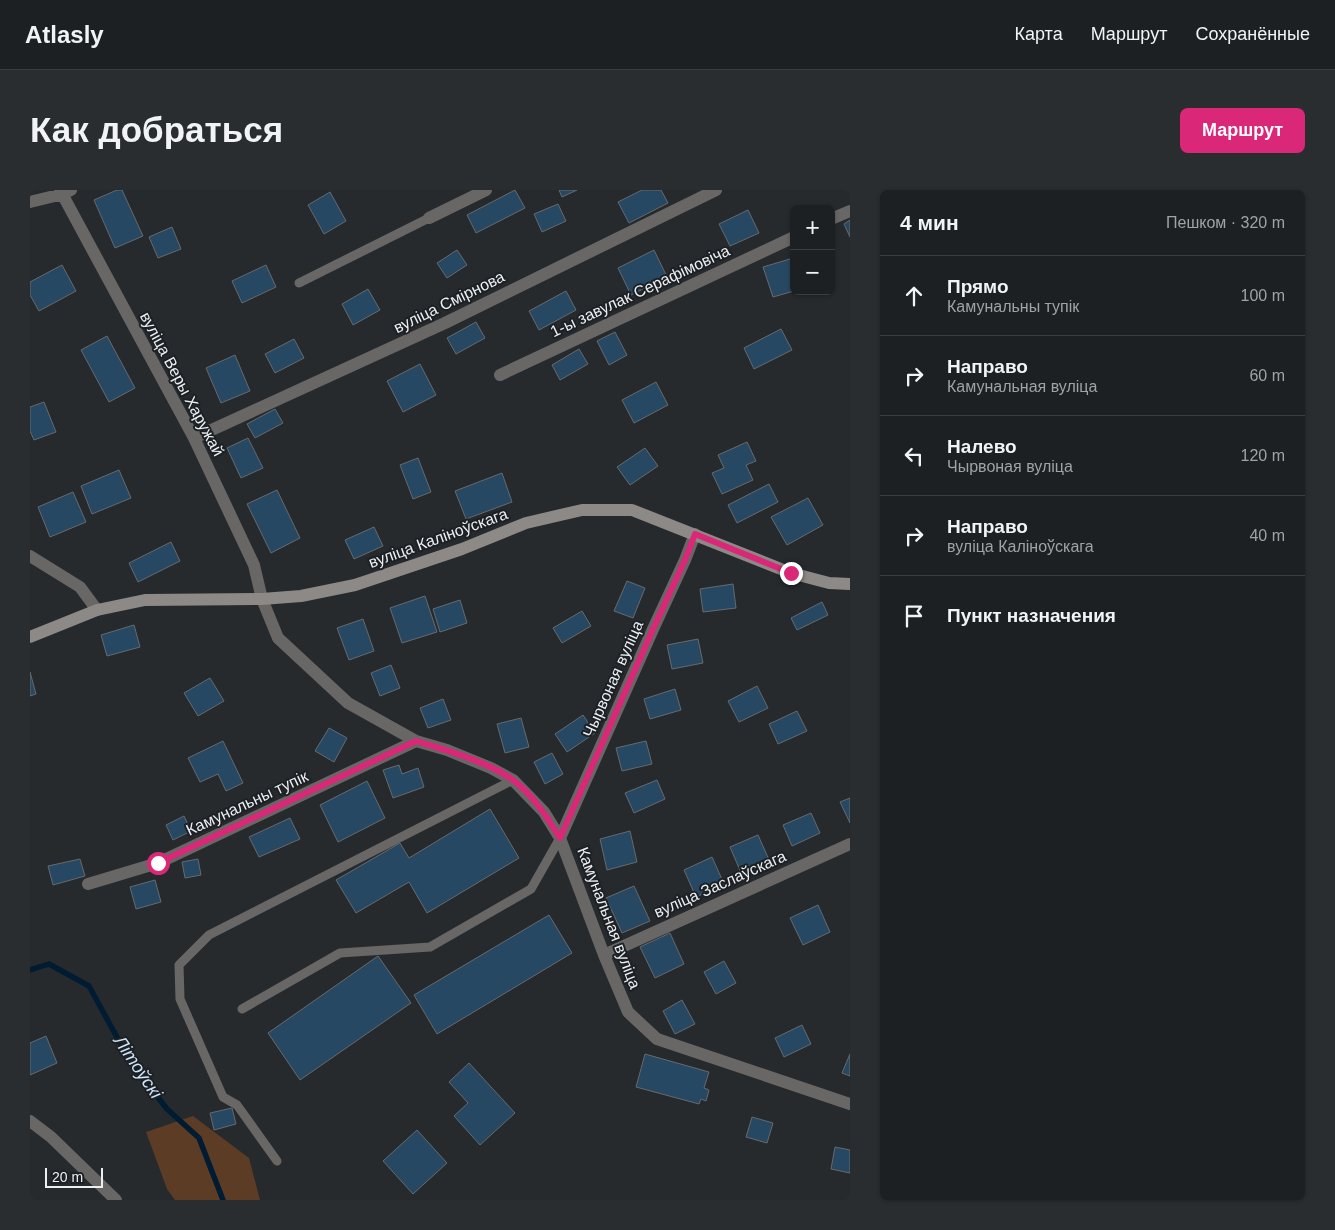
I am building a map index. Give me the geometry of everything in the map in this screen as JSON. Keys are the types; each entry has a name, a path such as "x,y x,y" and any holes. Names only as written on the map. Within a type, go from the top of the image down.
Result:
{"main road":[{"name":"вуліца Каліноўскага","path":"30,637 97,610 145,600 262,599 301,596 355,584 454,552 526,523 582,510 632,510 791,573 829,582 850,584"}],"street":[{"path":"429,218 486,190"},
{"name":"вуліца Смірнова","path":"194,438 444,323 716,190"},
{"path":"30,202 65,191"},
{"name":"вуліца Веры Харужай","path":"65,191 194,438 254,565 262,599"},
{"path":"835,217 850,211"},
{"name":"1-ы завулак Серафімовіча","path":"500,375 790,239"},
{"name":"Чырвоная вуліца","path":"560,838 695,534"},
{"path":"30,556 80,587 97,610"},
{"name":"Камунальная вуліца","path":"262,599 278,638 348,703 416,741 447,750 491,768 514,780 544,812 560,838 604,955 628,1012 657,1039 850,1104"},
{"name":"Камунальны тупік","path":"88,884 158,863 416,741"},
{"name":"вуліца Заслаўскага","path":"604,955 850,844"},
{"path":"30,1121 51,1137 116,1200"}],"lane":[{"path":"299,283 429,218"},
{"path":"277,1161 237,1105 222,1097 180,999 179,965 209,935 514,780"},
{"path":"242,1009 340,953 430,947 531,889 560,838"}],"shaded area":[{"path":"193,1116 249,1158 260,1200 175,1200 167,1189 146,1132"}],"building":[{"path":"117,190 122,190 143,236 115,248 94,200"},
{"path":"515,190 525,208 476,233 467,215"},
{"path":"559,190 577,190 562,197"},
{"path":"642,190 661,190 668,203 629,223 618,202"},
{"path":"330,192 346,221 324,234 308,205"},
{"path":"558,204 566,221 542,232 534,214"},
{"path":"748,210 759,233 730,246 719,224"},
{"path":"850,220 850,237 844,224"},
{"path":"172,227 181,249 158,258 149,237"},
{"path":"457,250 467,265 447,278 437,263"},
{"path":"654,250 667,277 631,295 618,268"},
{"path":"790,259 790,292 773,297 763,267"},
{"path":"62,265 76,291 39,311 30,295 30,282"},
{"path":"266,265 276,287 242,303 232,281"},
{"path":"368,289 380,310 353,325 342,304"},
{"path":"566,291 576,310 539,330 529,311"},
{"path":"476,322 485,338 456,354 447,338"},
{"path":"781,329 792,350 754,369 744,348"},
{"path":"615,332 627,355 609,365 597,341"},
{"path":"107,336 135,388 109,402 81,350"},
{"path":"294,339 304,358 275,373 265,354"},
{"path":"579,349 588,364 560,380 552,365"},
{"path":"235,355 250,391 221,403 206,368"},
{"path":"420,364 436,395 403,412 387,381"},
{"path":"656,382 668,405 634,423 622,400"},
{"path":"44,402 56,432 34,440 30,431 30,407"},
{"path":"275,409 283,423 255,438 247,424"},
{"path":"248,438 263,468 241,478 227,448"},
{"path":"747,442 756,461 746,465 753,480 722,494 712,473 724,468 718,455"},
{"path":"645,448 658,466 630,485 617,467"},
{"path":"418,458 431,492 413,499 400,465"},
{"path":"119,470 131,498 92,514 81,486"},
{"path":"502,473 512,502 466,519 455,491"},
{"path":"769,484 778,502 737,523 728,505"},
{"path":"277,490 300,538 271,553 247,504"},
{"path":"73,492 86,522 50,537 38,507"},
{"path":"808,498 823,525 787,545 771,517"},
{"path":"374,527 383,546 354,559 345,540"},
{"path":"171,542 180,561 138,582 129,563"},
{"path":"627,581 645,588 633,618 614,611"},
{"path":"733,584 736,608 703,612 700,589"},
{"path":"425,596 437,632 402,643 390,608"},
{"path":"460,600 467,623 440,632 433,609"},
{"path":"822,602 828,615 797,630 791,618"},
{"path":"582,611 591,626 562,643 553,628"},
{"path":"363,619 374,651 349,660 337,628"},
{"path":"134,625 140,647 107,656 101,635"},
{"path":"698,639 703,663 672,669 667,645"},
{"path":"391,665 400,688 380,696 371,673"},
{"path":"30,672 36,694 30,696"},
{"path":"210,678 224,701 198,716 184,693"},
{"path":"757,686 768,708 739,722 728,701"},
{"path":"675,689 681,710 650,719 644,699"},
{"path":"443,699 451,720 428,728 420,708"},
{"path":"797,711 807,731 778,744 769,724"},
{"path":"583,715 595,733 567,752 555,734"},
{"path":"521,718 529,747 505,753 497,724"},
{"path":"329,728 347,738 334,762 315,751"},
{"path":"223,741 243,783 226,791 218,774 200,782 188,758"},
{"path":"646,741 652,764 622,771 616,748"},
{"path":"552,753 563,774 545,784 534,762"},
{"path":"399,765 402,774 418,768 424,787 393,798 383,770"},
{"path":"657,780 665,799 634,813 625,793"},
{"path":"367,781 385,818 338,842 320,805"},
{"path":"850,798 850,823 840,802"},
{"path":"490,809 519,858 427,913 409,882 356,913 336,880 400,843 409,858"},
{"path":"811,813 820,833 792,846 783,825"},
{"path":"184,816 191,831 173,840 166,825"},
{"path":"290,818 300,839 259,857 249,837"},
{"path":"630,831 637,862 607,870 600,839"},
{"path":"758,835 770,862 742,875 730,847"},
{"path":"712,857 724,884 696,897 684,870"},
{"path":"80,859 85,876 53,885 48,866"},
{"path":"198,859 201,875 185,878 182,862"},
{"path":"155,880 161,902 136,909 130,887"},
{"path":"634,886 650,921 622,933 606,898"},
{"path":"818,905 830,932 803,945 790,918"},
{"path":"549,915 572,953 437,1034 414,995"},
{"path":"670,933 684,964 655,978 640,947"},
{"path":"378,956 411,1003 300,1080 268,1033"},
{"path":"724,961 736,983 716,994 704,972"},
{"path":"682,1000 695,1024 675,1034 663,1011"},
{"path":"802,1025 811,1044 784,1057 775,1038"},
{"path":"46,1036 57,1063 30,1075 30,1043"},
{"path":"645,1054 709,1072 704,1088 709,1090 706,1101 701,1099 699,1104 636,1087"},
{"path":"850,1054 850,1076 842,1073"},
{"path":"469,1063 515,1113 480,1145 454,1116 468,1103 449,1082"},
{"path":"232,1108 236,1124 214,1130 210,1113"},
{"path":"752,1117 773,1123 767,1143 746,1137"},
{"path":"417,1130 447,1163 413,1194 383,1161"},
{"path":"835,1147 850,1150 850,1173 831,1169"}],"waterway":[{"name":"Літоўскі","path":"30,970 49,964 89,986 131,1063 167,1109 199,1138 223,1200"}],"route":[{"path":"158,863 416,741 447,750 491,768 514,780 544,812 560,838 692,545 695,534 791,573"}]}
